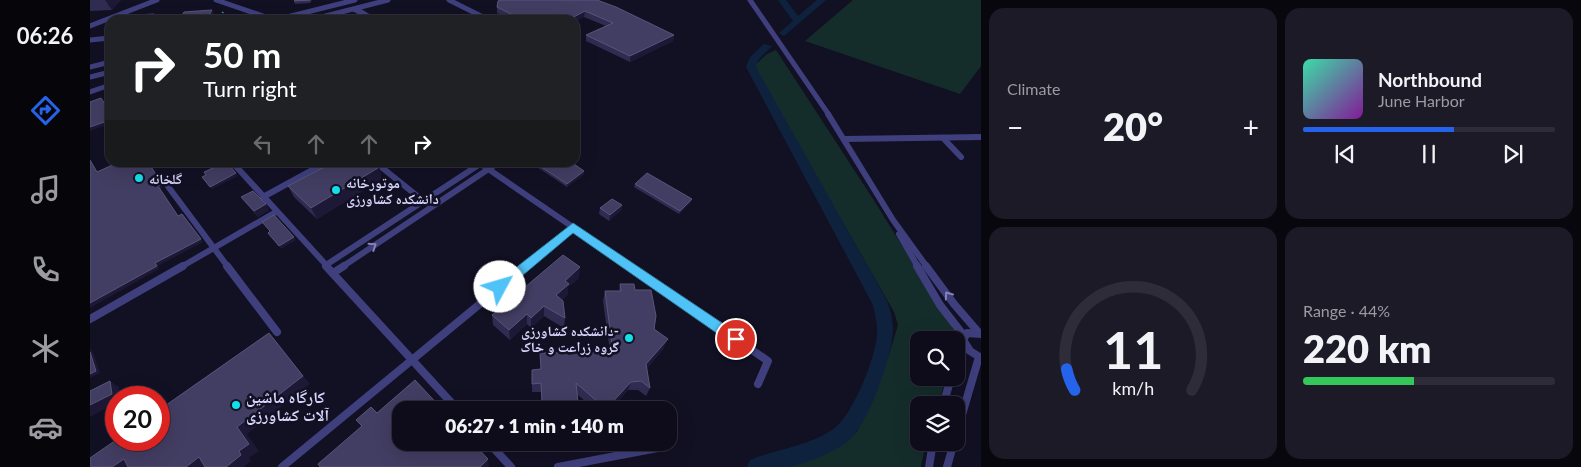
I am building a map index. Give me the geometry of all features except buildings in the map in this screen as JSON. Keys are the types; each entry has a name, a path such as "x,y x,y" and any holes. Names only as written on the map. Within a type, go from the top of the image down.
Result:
{"street":[{"path":"355,4 369,15"}],"lane":[{"path":"114,15 157,0"},
{"path":"216,0 260,15"},
{"path":"294,15 313,10 388,0"},
{"path":"449,0 457,2 480,15"},
{"path":"750,0 845,139 936,297 960,331"},
{"path":"326,15 355,4"},
{"path":"308,15 313,10"},
{"path":"90,26 105,18"},
{"path":"90,40 105,38"},
{"path":"90,67 105,63"},
{"path":"90,77 105,73"},
{"path":"90,92 105,87"},
{"path":"845,139 981,137"},
{"path":"943,138 961,157"},
{"path":"236,167 450,401"},
{"path":"263,197 318,167"},
{"path":"380,167 432,207"},
{"path":"326,265 476,167"},
{"path":"487,167 768,361 758,384"},
{"path":"333,273 492,167"},
{"path":"164,181 277,332"},
{"path":"90,319 276,212"},
{"path":"893,220 954,304 980,334"},
{"path":"282,467 573,227"},
{"path":"965,335 967,333 980,334"},
{"path":"965,346 980,358 965,406"},
{"path":"496,451 511,467"},
{"path":"558,467 642,451"},
{"path":"929,467 932,451"},
{"path":"947,467 951,451"}],"path":[{"path":"220,15 223,11"}],"green space":[{"path":"853,0 981,0 981,66 960,94 805,41"},
{"path":"776,50 875,202 955,331 910,331 910,386 944,386 941,396 910,396 910,451 924,451 921,467 782,467 821,453 857,432 888,358 898,325 894,312 757,72 755,65 767,54"}],"waterway":[{"path":"782,0 797,20"},
{"path":"784,33 822,0"},
{"path":"757,467 816,448 838,438 845,432 850,426 867,391 881,354 885,336 881,304 751,67 753,59 767,46"}],"place":[{"name":"گلخانه","path":"139,178"},
{"name":"موتورخانه دانشکده کشاورزی","path":"336,190"},
{"name":"دانشکده کشاورزی- گروه زراعت و خاک","path":"629,338"},
{"name":"کارگاه ماشین آلات کشاورزی","path":"236,405"}],"route":[{"path":"500,287 573,227 736,339"}]}
